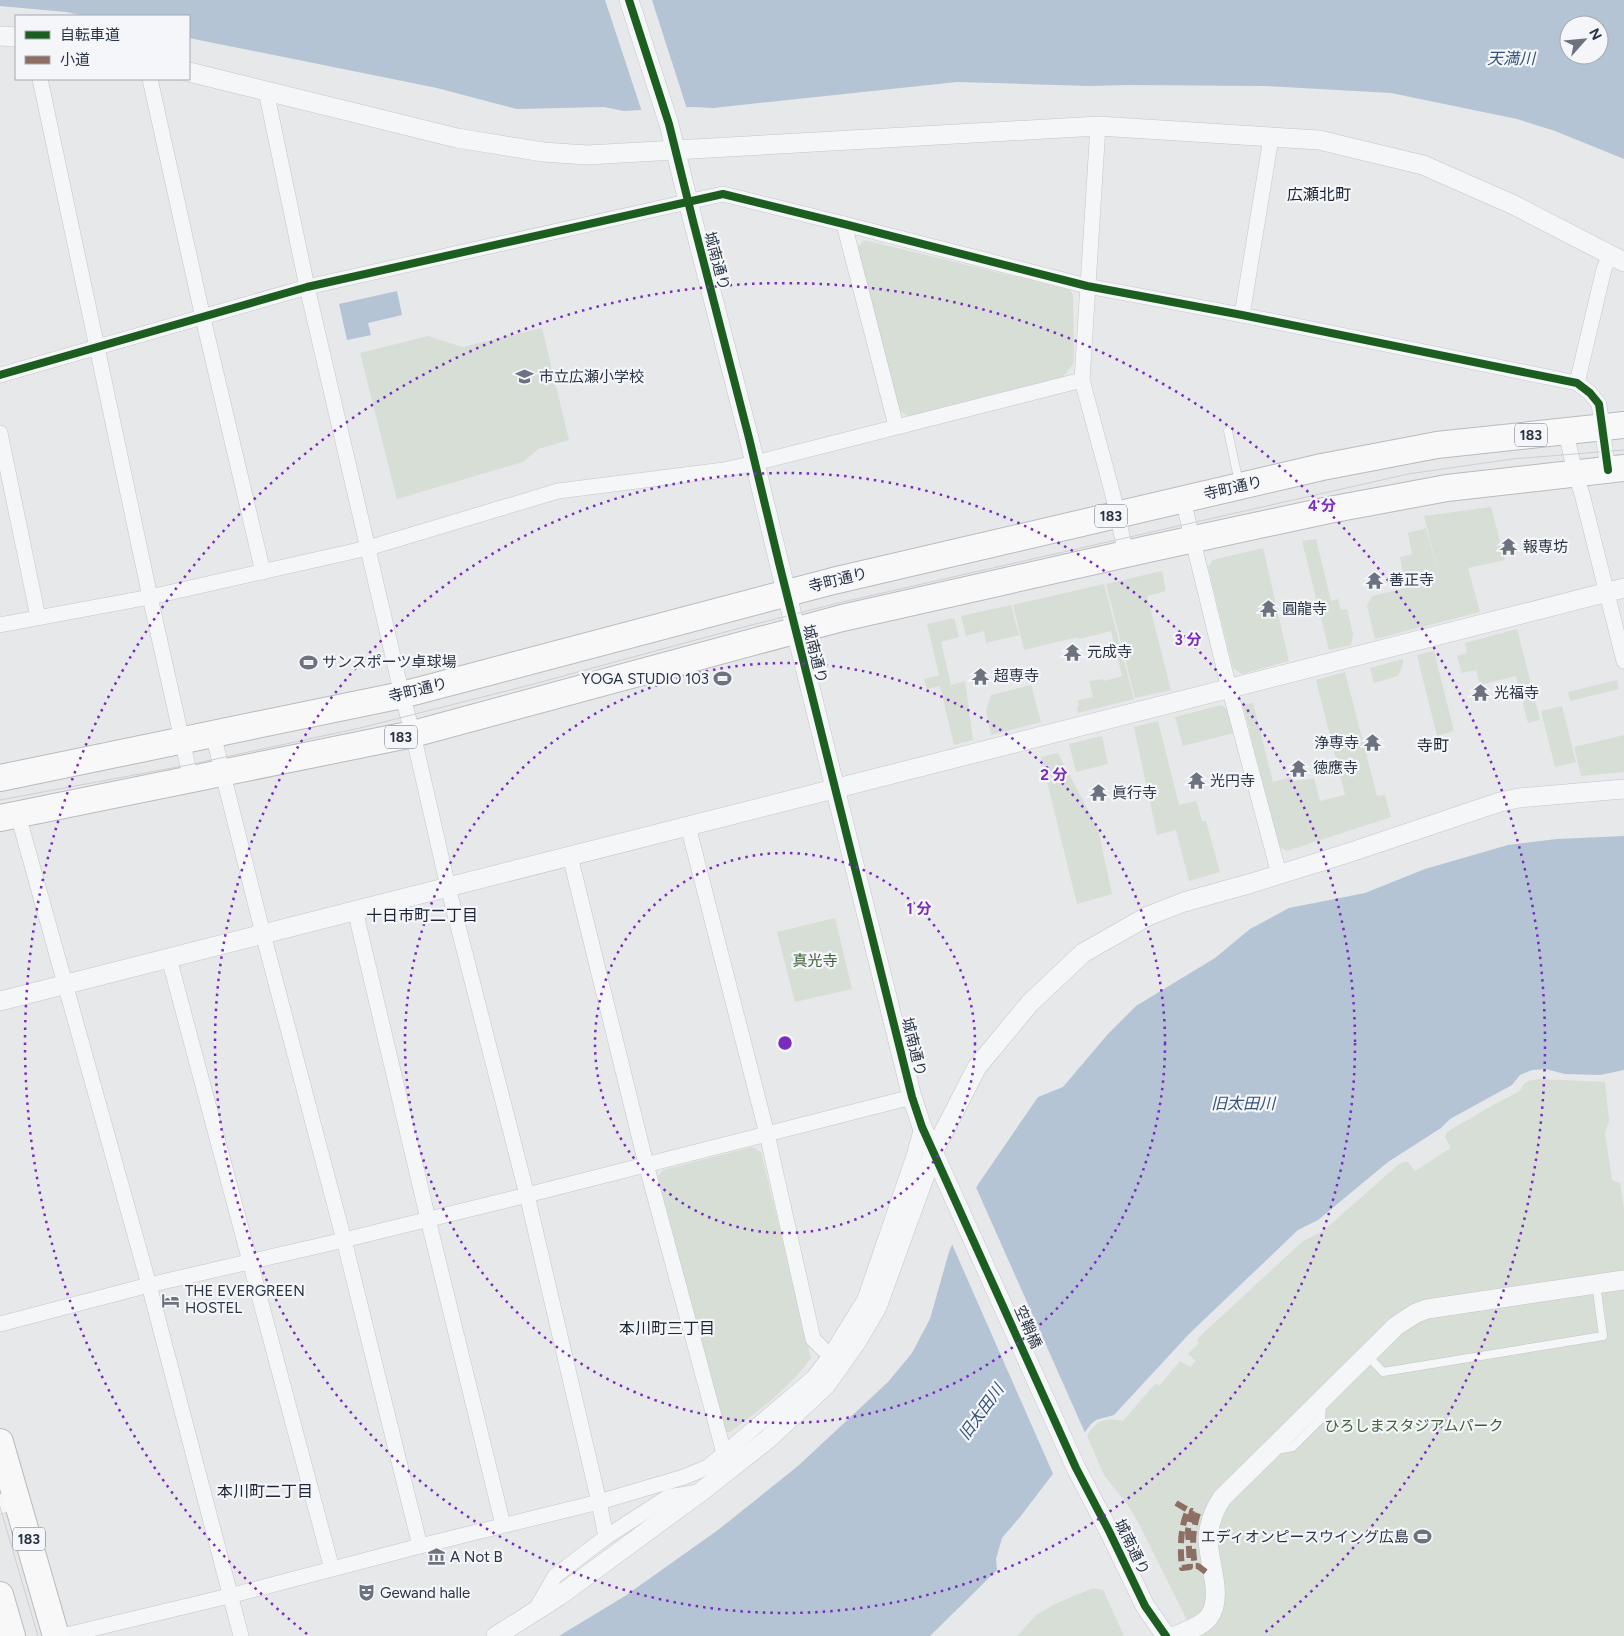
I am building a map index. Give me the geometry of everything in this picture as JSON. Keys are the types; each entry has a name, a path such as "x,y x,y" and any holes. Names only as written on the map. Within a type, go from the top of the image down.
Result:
{"highway":[{"name":"寺町通り","path":"0,778 402,695 786,593 1322,467 1437,445 1613,426"},
{"name":"183","path":"9,816 413,734 842,618 1329,510 1447,488 1616,469"},
{"name":"183","path":"0,1442 9,1502 56,1636"},
{"path":"0,1596 12,1636"}],"street":[{"name":"城南通り","path":"629,0 665,112 755,463 834,789 912,1097 922,1127 955,1198"},
{"path":"0,36 15,38"},
{"path":"190,72 457,138 543,152 587,155 1098,126 1319,140 1423,165 1514,205 1617,259 1604,269 1577,383"},
{"path":"40,80 150,597 191,780"},
{"path":"150,80 203,318 263,572"},
{"path":"266,91 307,287 402,695 413,734 448,887 527,1195 600,1502 606,1537"},
{"path":"1098,126 1082,380 1126,554"},
{"path":"1242,315 1272,138"},
{"path":"0,375 307,287 723,194 1087,286 1242,315 1577,383 1590,393 1613,426 1616,469"},
{"path":"844,224 896,426"},
{"path":"0,625 150,597 368,548 558,491 724,470 755,463 1082,380"},
{"path":"1566,432 1575,473 1616,590 1624,660"},
{"path":"0,433 38,617"},
{"path":"1183,500 1279,874"},
{"path":"0,1001 1616,590"},
{"path":"212,734 344,1240 420,1546"},
{"path":"496,1636 586,1577 702,1491 768,1439 826,1385 857,1341 877,1307 934,1153 977,1068 1030,1002 1083,953 1148,916 1184,902 1279,874 1500,802 1520,798 1624,789"},
{"path":"9,816 65,984 149,1285 241,1636"},
{"path":"688,826 767,1134 813,1339 830,1356"},
{"path":"570,856 646,1164 724,1453"},
{"path":"355,910 428,1219 504,1525"},
{"path":"169,958 332,1569"},
{"path":"0,1324 149,1285 527,1195 912,1097"},
{"path":"62,1636 230,1596 420,1546 600,1502 684,1477 708,1467 813,1378 830,1356 865,1299 914,1156 922,1127"},
{"name":"空鞘橋","path":"955,1198 1076,1468"},
{"path":"1175,1636 1200,1625 1212,1612 1216,1589 1208,1537 1213,1513 1217,1506 1228,1491 1396,1326 1416,1313 1427,1309 1624,1280"},
{"name":"城南通り","path":"1076,1468 1145,1606 1166,1636"},
{"path":"532,1614 555,1576 606,1537 668,1497 702,1491"},
{"path":"1145,1606 1149,1636"}],"lane":[{"path":"1228,431 1240,486"},
{"path":"1367,1355 1383,1372 1603,1336 1596,1284"}],"green space":[{"path":"864,240 1070,290 1073,295 1074,363 1063,377 908,416 897,409 856,249"},
{"path":"542,328 569,440 538,449 523,462 397,499 360,353 428,336 462,347"},
{"path":"1491,507 1505,560 1468,568 1480,612 1375,639 1367,605 1372,596 1406,588 1400,557 1412,554 1408,533 1426,528 1441,584 1424,516"},
{"path":"1316,539 1331,601 1338,599 1341,610 1347,609 1353,634 1351,645 1329,650 1302,541"},
{"path":"1263,548 1289,661 1242,674 1233,668 1208,567 1213,560"},
{"path":"1162,571 1166,591 1147,596 1171,690 1135,698 1106,584"},
{"path":"1104,584 1134,699 1078,713 1078,700 1093,697 1089,681 1103,679 1104,681 1122,676 1111,631 1024,650 1013,605"},
{"path":"1011,605 1019,635 986,643 984,631 966,636 961,616"},
{"path":"954,618 959,637 941,642 951,685 965,681 973,740 954,745 940,686 927,689 924,679 939,675 927,624"},
{"path":"1517,629 1540,720 1528,723 1516,676 1480,685 1476,670 1462,673 1457,656 1467,653 1465,643"},
{"path":"1434,651 1454,731 1437,736 1417,655"},
{"path":"1403,659 1398,676 1374,683 1370,668"},
{"path":"1345,672 1377,796 1385,795 1391,817 1287,851 1279,847 1243,705 1253,703 1273,782 1292,777 1294,781 1314,778 1320,801 1345,795 1316,680"},
{"path":"1617,680 1619,689 1570,701 1568,692"},
{"path":"1031,685 1041,722 991,735 986,711 991,695"},
{"path":"1221,705 1228,710 1234,733 1183,746 1175,717"},
{"path":"1562,706 1576,762 1555,767 1541,711"},
{"path":"1158,721 1179,805 1196,801 1202,821 1206,821 1220,872 1189,881 1176,830 1157,835 1134,727"},
{"path":"1624,735 1624,772 1581,776 1574,747"},
{"path":"1102,736 1108,764 1076,772 1069,744"},
{"path":"1058,753 1098,829 1112,894 1077,904 1041,757"},
{"name":"真光寺","path":"835,918 852,989 795,1002 777,932"},
{"name":"ひろしまスタジアムパーク","path":"1538,1079 1605,1082 1609,1121 1605,1133 1612,1180 1620,1183 1624,1208 1624,1636 1195,1636 1138,1522 1127,1504 1104,1475 1087,1436 1090,1431 1102,1421 1111,1419 1123,1421 1155,1384 1160,1385 1180,1361 1190,1367 1196,1361 1188,1354 1198,1344 1197,1339 1303,1241 1323,1231 1398,1165 1408,1162 1415,1171 1451,1148 1445,1137 1447,1132 1520,1091 1528,1081"},
{"path":"752,1147 761,1152 811,1358 793,1379 752,1416 730,1432 724,1432 658,1176 663,1170"},
{"path":"1093,1588 1103,1590 1124,1636 1017,1636 1036,1615 1057,1603"}],"water":[{"name":"天満川","path":"0,0 1624,0 1624,159 1555,131 1517,119 1391,93 1264,86 1089,86 957,82 713,108 693,107 624,111 604,107 517,109 437,88 190,38 190,15 80,15 0,6"},
{"path":"397,291 402,315 368,323 371,335 347,340 339,304"},
{"name":"旧太田川","path":"1624,836 1624,1070 1600,1075 1565,1074 1545,1069 1532,1070 1520,1075 1512,1085 1450,1119 1441,1128 1388,1162 1318,1220 1298,1230 1189,1334 1114,1415 1096,1420 1091,1424 1002,1538 996,1559 997,1570 930,1636 559,1636 625,1596 718,1530 798,1466 888,1382 912,1353 930,1319 949,1252 977,1186 1038,1097 1063,1087 1108,1034 1136,1006 1215,958 1250,929 1289,908 1365,893 1425,869 1508,845 1557,839"}],"pier":[{"path":"605,0 652,0 687,109 642,112"},
{"path":"975,1185 1086,1435 1054,1476 951,1242"}],"tram line":[{"path":"0,800 188,765 360,728 838,603 1408,474 1512,459 1624,450"},
{"path":"0,1507 38,1636"}],"marked path":[{"path":"1176,1503 1188,1510 1183,1524 1181,1539 1182,1568 1190,1567 1188,1530 1192,1511 1198,1513 1193,1540 1195,1566 1206,1572"}],"cycle path":[{"path":"629,0 669,124 749,438 912,1097 922,1127 1076,1468 1145,1606 1166,1636"},
{"path":"0,375 307,287 723,194 1087,286 1242,315 1577,383 1590,393 1599,404 1608,470"}],"place":[{"name":"市立広瀬小学校","path":"525,377"},
{"name":"報専坊","path":"1509,547"},
{"name":"善正寺","path":"1375,580"},
{"name":"圓龍寺","path":"1268,609"},
{"name":"元成寺","path":"1073,652"},
{"name":"サンスポーツ卓球場","path":"308,662"},
{"name":"超専寺","path":"980,676"},
{"name":"YOGA STUDIO 103","path":"723,679"},
{"name":"光福寺","path":"1480,693"},
{"name":"浄専寺","path":"1373,743"},
{"name":"徳應寺","path":"1299,768"},
{"name":"光円寺","path":"1196,781"},
{"name":"眞行寺","path":"1098,793"},
{"name":"THE EVERGREEN HOSTEL","path":"171,1300"},
{"name":"エディオンピースウイング広島","path":"1423,1537"},
{"name":"A Not B","path":"436,1557"},
{"name":"Gewand halle","path":"366,1593"}],"district":[{"name":"広瀬北町","path":"1319,194"},
{"name":"寺町","path":"1433,745"},
{"name":"十日市町二丁目","path":"422,915"},
{"name":"本川町三丁目","path":"667,1328"},
{"name":"本川町二丁目","path":"265,1491"}]}
